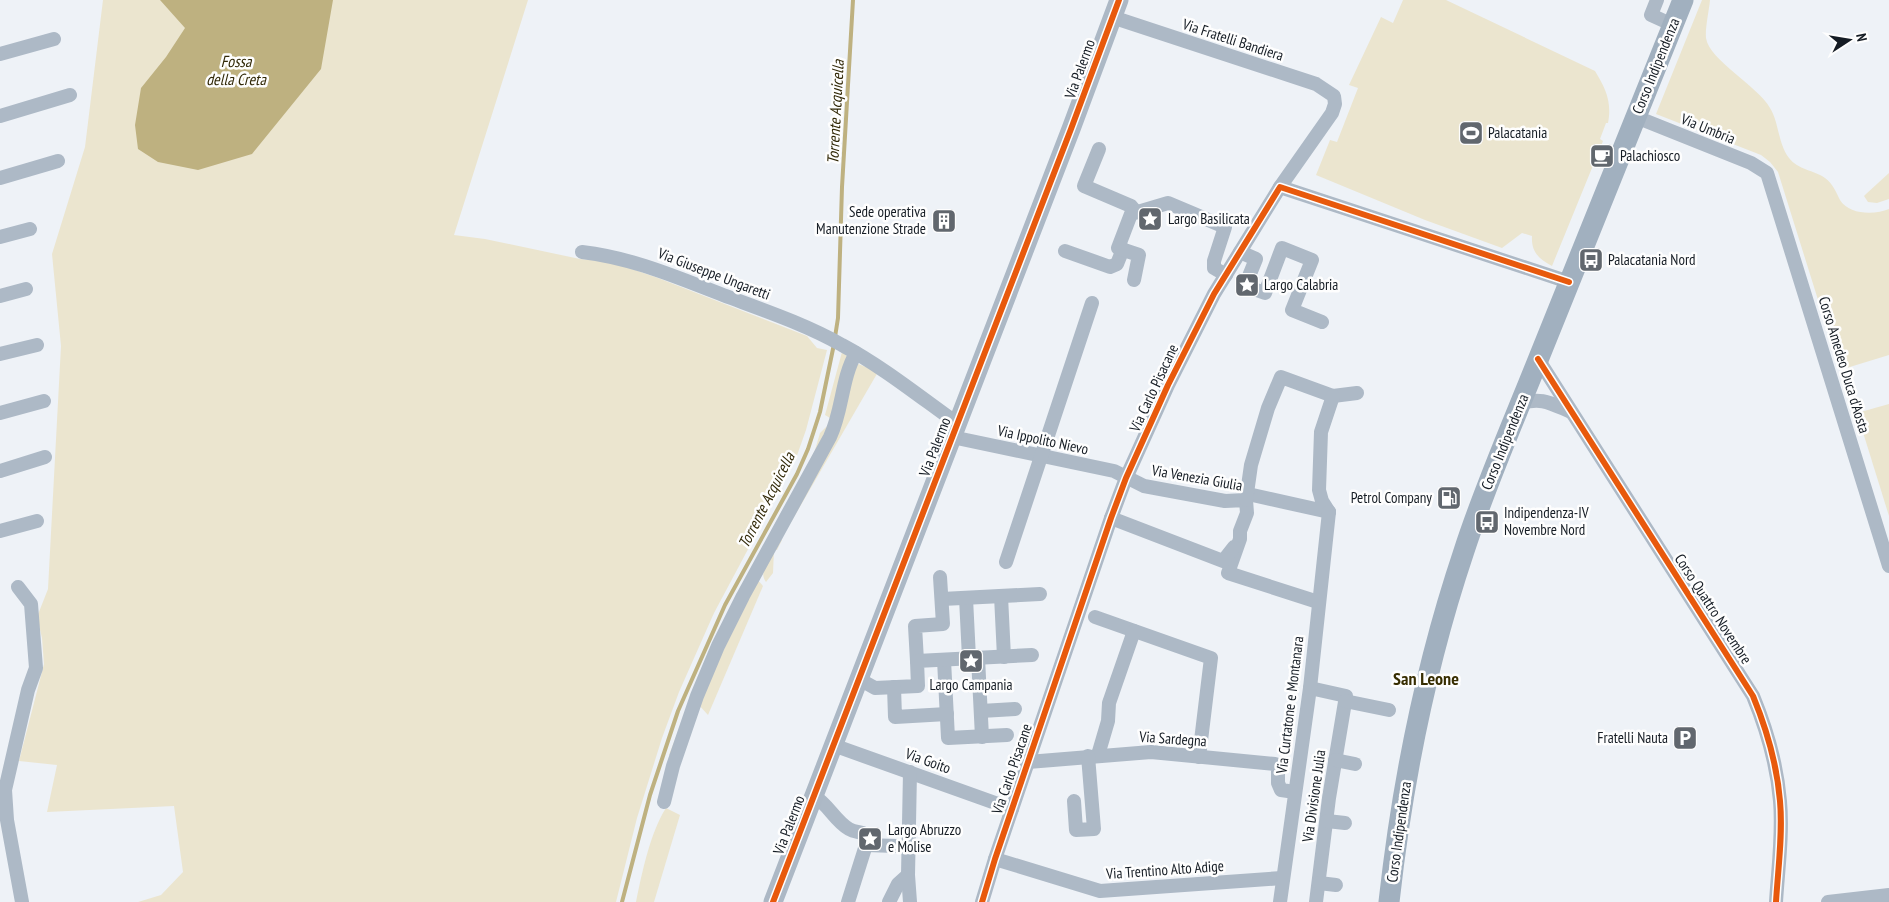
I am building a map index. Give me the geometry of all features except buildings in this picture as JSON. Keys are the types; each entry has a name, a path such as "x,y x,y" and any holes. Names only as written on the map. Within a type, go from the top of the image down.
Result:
{"main road":[{"name":"Corso Indipendenza","path":"1389,902 1404,793 1422,706 1443,620 1464,552 1520,404 1683,0"},
{"name":"Via Palermo","path":"773,902 1116,8"}],"street":[{"path":"1657,0 1651,15 1673,25"},
{"name":"Via Fratelli Bandiera","path":"1116,8 1316,84 1334,96 1335,104"},
{"path":"0,54 54,39"},
{"path":"0,116 70,95"},
{"name":"Via Carlo Pisacane","path":"982,902 1110,518 1126,478 1168,385 1214,294 1280,187 1332,113 1335,104"},
{"name":"Via Umbria","path":"1636,117 1751,163 1766,173"},
{"path":"1099,149 1084,186 1131,206 1136,212"},
{"path":"0,178 58,161"},
{"name":"Corso Amedeo Duca d'Aosta","path":"1766,173 1889,566"},
{"path":"1280,187 1569,282"},
{"path":"1134,280 1139,255 1118,248 1131,214 1168,203 1225,227 1214,261 1214,268 1226,275"},
{"path":"0,237 30,229"},
{"path":"1240,252 1256,258 1246,286 1265,293 1282,248 1312,260 1292,310 1322,322"},
{"path":"1065,251 1110,267 1118,264 1123,250"},
{"name":"Via Giuseppe Ungaretti","path":"582,252 637,262 748,304 830,338 856,353"},
{"path":"0,296 26,289"},
{"path":"1006,562 1092,303"},
{"path":"0,354 37,345"},
{"path":"664,802 673,766 703,680 743,596 830,437 837,418 846,375 856,353 955,431"},
{"name":"Corso Quattro Novembre","path":"1538,359 1753,696 1763,721 1777,774 1780,827 1776,902"},
{"path":"1329,512 1247,497 1250,465 1268,408 1281,377 1332,396 1357,394"},
{"path":"1329,512 1322,501 1319,490 1321,432 1332,396"},
{"path":"1520,404 1537,400 1571,412"},
{"path":"0,413 44,401"},
{"name":"Via Ippolito Nievo","path":"955,431 1042,456 1114,471 1126,478"},
{"path":"0,471 45,457"},
{"name":"Via Venezia Giulia","path":"1126,478 1144,486 1225,501 1247,497 1248,512 1240,530 1240,539 1228,573 1318,602"},
{"name":"Via Curtatone e Montanara","path":"1280,902 1310,688 1329,512"},
{"path":"1110,518 1223,561 1240,539"},
{"path":"0,531 37,521"},
{"path":"859,679 875,688 918,686 915,626 943,624 940,577"},
{"path":"18,587 31,604 36,668 28,690 6,790 7,820 22,902"},
{"path":"942,599 1040,594"},
{"path":"1001,596 1004,657"},
{"path":"966,598 981,711 982,737"},
{"path":"1094,617 1211,658 1199,756"},
{"path":"1074,802 1076,830 1094,829 1093,756 1108,721 1109,703 1134,631"},
{"path":"917,661 1032,655"},
{"path":"944,660 948,738 1007,735"},
{"path":"894,687 895,717 947,714"},
{"path":"1310,688 1389,710"},
{"name":"Via Divisione Julia","path":"1316,902 1345,698"},
{"path":"981,711 1015,709"},
{"name":"Via Goito","path":"833,745 1012,809"},
{"name":"Via Sardegna","path":"1028,762 1151,752 1275,764 1278,768 1278,782 1281,790 1295,792"},
{"path":"1335,760 1355,764"},
{"path":"910,772 908,875 910,902"},
{"path":"814,796 850,830 865,834 866,845 848,902"},
{"path":"1327,821 1345,823"},
{"path":"866,845 896,846"},
{"name":"Via Trentino Alto Adige","path":"995,859 1100,891 1282,878"},
{"path":"889,902 898,884 908,875"},
{"path":"1319,883 1336,885"},
{"path":"1828,902 1889,895"}],"shaded area":[{"path":"103,0 528,0 454,235 485,239 580,259 612,262 807,336 817,348 827,350 806,430 795,461 714,613 679,692 662,738 637,818 616,902 138,902 161,895 183,872 174,806 47,812 57,765 19,761 44,664 42,638 37,617 48,589 61,346 52,254 85,147"},
{"name":"Palacatania","path":"1403,0 1446,0 1595,71 1599,78 1609,102 1608,123 1606,123 1600,139 1603,141 1552,266 1543,261 1534,251 1532,236 1522,233 1502,248 1425,220 1316,175 1330,140 1337,142 1358,88 1349,85 1381,17 1393,23"},
{"path":"1702,0 1710,0 1706,34 1709,46 1724,64 1755,91 1770,108 1785,152 1789,158 1797,165 1828,180 1840,200 1849,209 1870,213 1889,209 1889,355 1840,370 1778,172 1770,162 1761,155 1656,114"},
{"path":"1889,173 1889,199 1877,203 1868,202 1864,196"},
{"path":"842,352 848,357 832,426 671,756 669,755 689,703 799,484 815,450 820,433 829,424 830,418 825,415"},
{"path":"856,363 878,372 787,529 793,513"},
{"path":"1889,404 1889,516 1857,413"},
{"path":"782,540 777,550 774,550 773,573 766,582 763,572 764,567 778,541"},
{"path":"757,579 763,586 708,715 698,704"},
{"path":"666,808 680,815 654,902 636,902 651,841"}],"water":[{"name":"Fossa della Creta","path":"160,0 333,0 321,69 252,154 198,170 158,162 138,149 135,125 141,88 166,57 185,28"}],"waterway":[{"name":"Torrente Acquicella","path":"835,337 838,318 842,187 853,0"},
{"name":"Torrente Acquicella","path":"622,902 650,795 678,711 725,605 797,474 808,449 820,412 834,344"}],"cycle path":[{"path":"773,902 1119,0"},
{"path":"982,902 995,859 1126,478 1168,385 1214,294 1280,187 1569,282"},
{"path":"1538,359 1753,696 1771,748 1779,788 1781,826 1776,902"}],"place":[{"name":"Palacatania","path":"1471,133"},
{"name":"Palachiosco","path":"1602,156"},
{"name":"Largo Basilicata","path":"1150,219"},
{"name":"Sede operativa Manutenzione Strade","path":"944,221"},
{"name":"Palacatania Nord","path":"1591,260"},
{"name":"Largo Calabria","path":"1247,285"},
{"name":"Petrol Company","path":"1449,498"},
{"name":"Indipendenza-IV Novembre Nord","path":"1487,522"},
{"name":"Largo Campania","path":"971,661"},
{"name":"Fratelli Nauta","path":"1685,738"},
{"name":"Largo Abruzzo e Molise","path":"870,839"}],"district":[{"name":"San Leone","path":"1426,679"}]}
